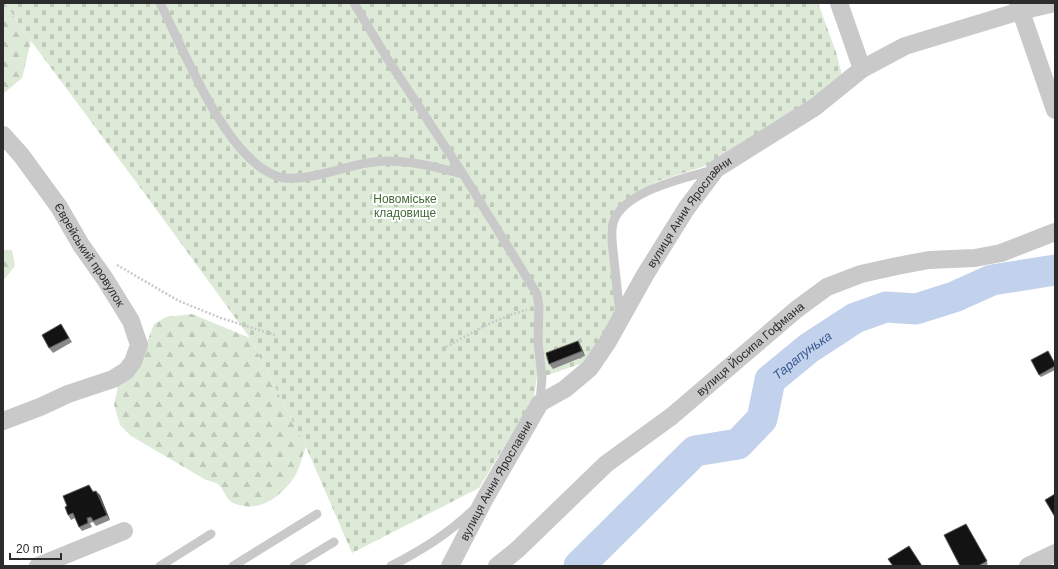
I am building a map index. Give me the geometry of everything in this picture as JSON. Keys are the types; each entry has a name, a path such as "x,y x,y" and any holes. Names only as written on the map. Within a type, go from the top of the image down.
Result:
{"street":[{"path":"839,3 862,69"},
{"name":"вулиця Анни Ярославни","path":"450,566 484,500 540,403 565,389 590,368 607,343 620,318 686,209 716,169 814,107 862,69 905,46 1019,7 1055,3"},
{"path":"1019,7 1055,110"},
{"name":"Єврейський провулок","path":"3,135 21,155 59,208 81,245 105,279 131,321 139,345 133,362 126,371 113,379 68,394 40,407 3,421"},
{"name":"вулиця Йосипа Гофмана","path":"497,566 517,550 606,464 672,416 797,309 827,287 860,274 897,266 929,260 975,258 1001,253 1055,232"},
{"path":"38,566 124,531"},
{"path":"1028,566 1055,553"}],"lane":[{"path":"160,3 179,43 218,117 236,142 252,160 270,173 282,178 315,176 368,163 388,161 410,162 463,174"},
{"path":"354,3 387,58 463,174 537,294 539,307 538,342 542,377 540,403"},
{"path":"620,318 612,245 613,228 617,215 625,205 642,194 655,188 716,169"},
{"path":"391,566 429,546 458,525 484,500"},
{"path":"233,566 317,514"},
{"path":"160,566 212,534"},
{"path":"294,566 334,542"}],"path":[{"path":"113,262 179,301 221,318 275,335"},
{"path":"446,347 486,324 513,313 539,307"}],"green space":[{"path":"3,3 5,3 31,41 22,78 3,94"},
{"name":"Новоміське кладовище","path":"5,3 818,3 836,52 842,75 797,113 718,162 658,181 638,192 612,216 607,230 616,316 589,361 548,375 537,377 534,397 479,488 352,553 306,447 250,338 31,41"},
{"path":"3,250 12,250 15,266 3,281"},
{"path":"192,314 250,338 306,447 295,476 283,491 268,502 260,505 243,506 231,502 218,484 206,480 131,436 120,425 114,405 118,386 134,375 154,324 166,317"}],"building":[{"path":"61,324 69,338 49,348 42,335"},
{"path":"578,341 582,351 549,364 546,353"},
{"path":"1048,351 1055,366 1039,375 1031,360"},
{"path":"89,485 93,492 96,491 107,515 93,521 91,517 87,518 88,523 79,527 73,513 68,515 65,507 67,506 63,496"},
{"path":"1055,494 1055,517 1045,500"},
{"path":"966,524 987,561 978,566 960,566 944,535"},
{"path":"909,546 922,566 893,566 888,559"}],"waterway":[{"name":"Тарапунька","path":"579,566 695,451 738,444 762,419 770,380 809,348 855,318 886,307 916,309 954,297 992,280 1055,270"}]}
